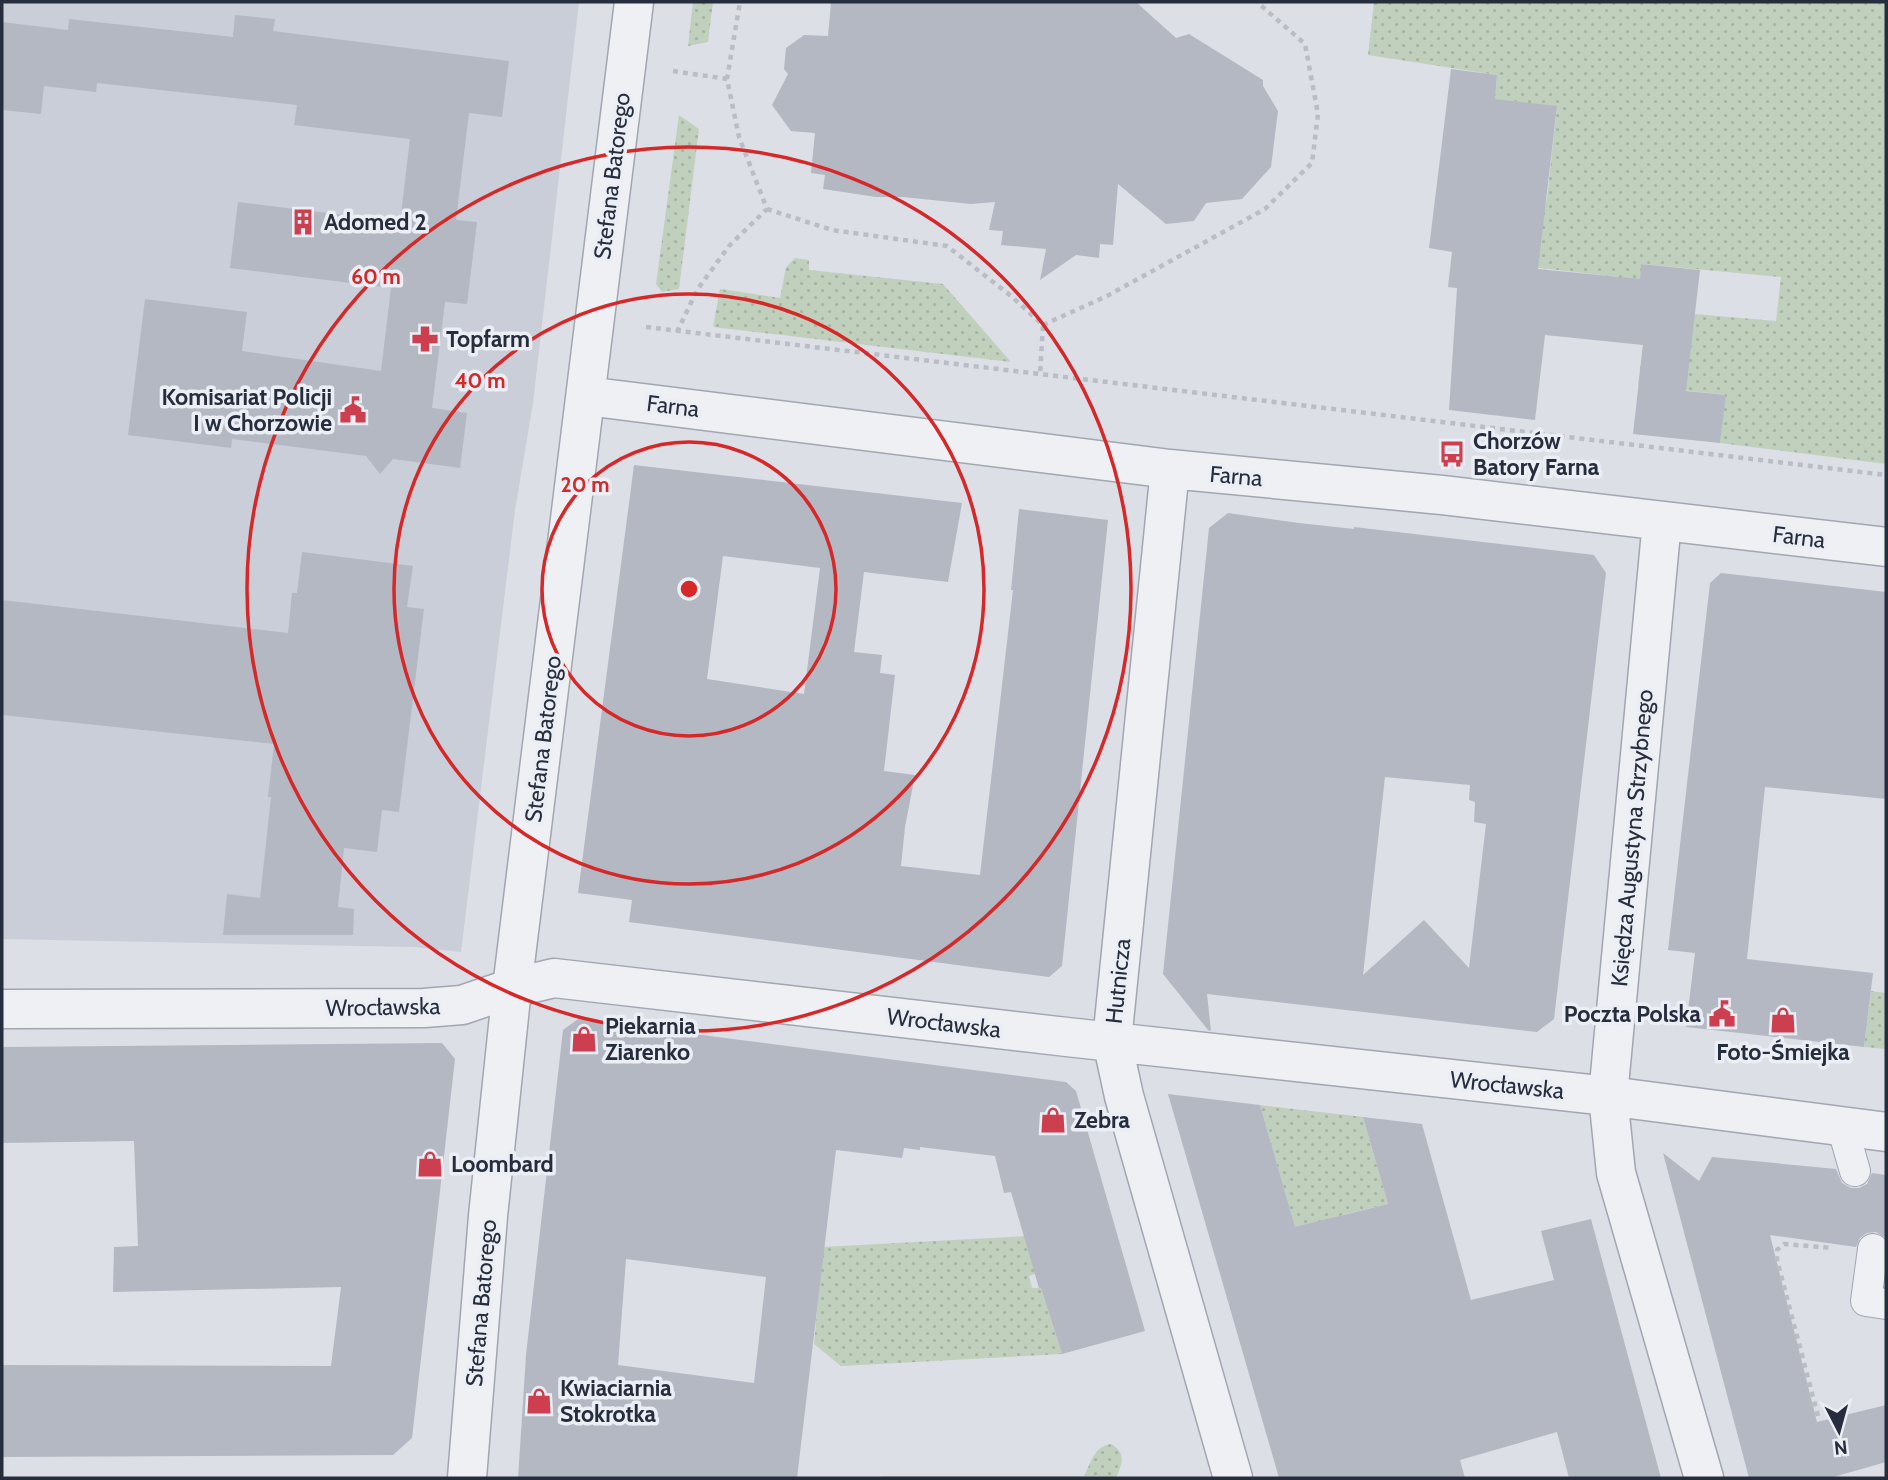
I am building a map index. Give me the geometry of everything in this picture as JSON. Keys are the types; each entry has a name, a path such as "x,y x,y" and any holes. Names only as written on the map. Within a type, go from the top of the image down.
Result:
{"street":[{"name":"Stefana Batorego","path":"467,1478 488,1216 512,988 634,2"},
{"name":"Farna","path":"586,396 1170,469 1442,495 1886,547"},
{"name":"Hutnicza","path":"1170,469 1112,1041 1124,1096 1233,1478"},
{"name":"Księdza Augustyna Strzybnego","path":"1662,521 1608,1096 1616,1173 1704,1478"},
{"name":"Wrocławska","path":"2,1009 424,1008 462,1005 512,988 554,978 1608,1096 1886,1132"}],"lane":[{"path":"1842,1126 1855,1171"},
{"path":"1873,1252 1866,1301 1886,1304"}],"path":[{"path":"740,2 727,79 739,137 767,209"},
{"path":"1043,325 1107,296 1265,209 1312,163 1318,114 1305,44 1257,2"},
{"path":"673,71 727,79"},
{"path":"767,209 832,230 947,246 1043,325"},
{"path":"677,332 697,290 729,246 767,209"},
{"path":"1040,375 1043,325"},
{"path":"646,327 1886,475"},
{"path":"1818,1416 1776,1248 1784,1244 1825,1245 1873,1252"}],"shaded area":[{"path":"2,2 579,2 533,403 515,510 461,952 414,947 2,939"}],"green space":[{"path":"693,2 713,2 708,42 688,46"},
{"path":"1374,2 1886,2 1886,464 1720,443 1725,395 1638,385 1643,345 1695,314 1776,321 1781,277 1642,264 1636,307 1619,277 1531,267 1547,198 1557,107 1495,99 1497,75 1368,55"},
{"path":"679,115 699,129 679,289 662,292 656,284"},
{"path":"795,258 809,260 809,270 943,284 1011,362 713,327 720,289 780,298 786,267"},
{"path":"1871,991 1886,993 1886,1049 1864,1047"},
{"path":"1260,1105 1363,1117 1388,1204 1346,1214 1296,1231"},
{"path":"1025,1236 1037,1273 1029,1276 1032,1288 1041,1288 1062,1354 841,1366 814,1344 823,1247"},
{"path":"1111,1444 1121,1455 1116,1478 881,1478 1084,1476 1097,1452 1105,1445"}],"building":[{"path":"831,2 1136,2 1176,38 1189,34 1263,80 1263,86 1278,111 1271,167 1242,199 1206,203 1194,221 1166,224 1118,184 1113,245 1100,244 1099,258 1076,255 1040,280 1046,249 1001,245 1003,231 989,230 995,202 971,204 876,197 823,189 825,175 811,173 815,133 791,131 772,105 788,74 784,69 786,48 804,35 828,36"},
{"path":"235,15 275,19 273,31 509,61 502,117 469,113 456,220 477,222 467,304 445,302 432,408 467,413 460,468 393,459 380,474 366,456 232,439 231,448 128,435 145,299 247,312 242,351 381,371 391,288 230,268 238,202 400,222 410,139 294,125 297,105 97,83 96,92 44,86 41,114 2,110 2,22 68,30 69,19 233,37"},
{"path":"1451,69 1497,75 1495,99 1557,106 1538,269 1640,279 1641,264 1700,270 1686,391 1726,395 1720,443 1633,434 1643,345 1545,335 1535,420 1449,410 1457,288 1448,287 1452,252 1429,248"},
{"path":"634,465 962,503 948,582 864,572 854,652 882,655 880,673 895,675 884,771 915,775 901,866 980,875 1013,590 1019,509 1108,520 1062,966 1049,977 629,922 632,900 578,893","holes":["723,556 820,568 804,694 707,679"]},
{"path":"1228,513 1354,527 1594,555 1606,573 1554,1019 1537,1032 1207,994 1211,1031 1163,974 1209,528","holes":["1385,777 1470,785 1469,800 1475,802 1474,822 1486,824 1469,968 1424,920 1363,975"]},
{"path":"302,552 413,566 407,607 424,609 399,812 382,810 377,852 344,848 338,907 354,909 353,935 223,935 227,894 260,898 274,744 2,715 2,600 288,633 292,593 297,593"},
{"path":"1721,573 1886,592 1886,799 1765,787 1747,959 1873,973 1864,1047 1686,1027 1695,953 1668,950 1710,583"},
{"path":"578,1019 1066,1082 1076,1091 1145,1331 1062,1354 1039,1288 1011,1192 1004,1193 995,1156 920,1147 920,1150 904,1148 902,1158 836,1150 797,1478 518,1478 526,1355 563,1030","holes":["626,1259 766,1277 754,1383 618,1365"]},
{"path":"442,1043 455,1059 412,1438 393,1455 2,1457 2,1365 331,1366 341,1287 113,1292 114,1247 138,1246 134,1141 2,1143 2,1047"},
{"path":"1168,1094 1260,1105 1295,1227 1388,1204 1363,1117 1422,1124 1471,1300 1554,1280 1541,1231 1591,1219 1661,1478 1569,1478 1557,1432 1460,1460 1465,1478 1279,1478"},
{"path":"1663,1153 1699,1181 1712,1157 1836,1169 1842,1183 1851,1188 1867,1184 1872,1173 1886,1175 1886,1238 1876,1232 1867,1233 1860,1238 1856,1247 1770,1235 1817,1422 1886,1405 1886,1462 1830,1478 1749,1478"}],"place":[{"name":"Adomed 2","path":"303,222"},
{"name":"Topfarm","path":"425,339"},
{"name":"Komisariat Policji I w Chorzowie","path":"353,410"},
{"name":"Chorzów Batory Farna","path":"1452,454"},
{"name":"Poczta Polska","path":"1722,1014"},
{"name":"Foto-Śmiejka","path":"1783,1020"},
{"name":"Piekarnia Ziarenko","path":"584,1039"},
{"name":"Zebra","path":"1053,1120"},
{"name":"Loombard","path":"430,1164"},
{"name":"Kwiaciarnia Stokrotka","path":"539,1401"}]}
